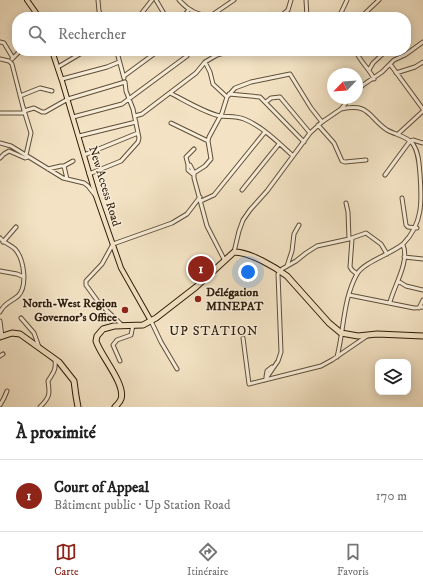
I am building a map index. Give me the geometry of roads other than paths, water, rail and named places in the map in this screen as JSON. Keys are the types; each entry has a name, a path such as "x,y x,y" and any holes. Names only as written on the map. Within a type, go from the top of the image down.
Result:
{"highway":[{"path":"115,407 120,400 121,390 107,359 96,341 100,332 104,329 143,325 151,321 196,287 234,252 239,252 250,256 280,270 304,294 329,323 341,333 353,336 387,334 423,336"},
{"path":"1,337 15,333 20,334 64,367 74,381 78,407"}],"main road":[{"path":"27,0 35,12"},
{"name":"New Access Road","path":"54,56 68,99 89,174 113,244 124,274 151,321"}],"street":[{"path":"98,0 99,12"},
{"path":"143,12 152,0"},
{"path":"156,0 163,12"},
{"path":"180,0 189,9 195,12"},
{"path":"228,5 229,0"},
{"path":"217,12 234,0"},
{"path":"286,12 288,10 291,0"},
{"path":"306,0 307,12"},
{"path":"341,12 347,0"},
{"path":"366,12 379,0"},
{"path":"0,42 4,43 13,58 9,61"},
{"path":"411,50 423,42"},
{"path":"58,67 77,56"},
{"path":"89,174 121,161 138,142 135,116 126,91 124,76 118,56"},
{"path":"124,76 151,56"},
{"path":"73,117 116,106 188,56"},
{"path":"135,116 142,114 196,72 205,62 215,56"},
{"path":"358,56 374,78"},
{"path":"369,70 373,63 381,56"},
{"path":"363,85 402,56"},
{"path":"0,59 9,61 13,68 31,133 27,156"},
{"path":"62,79 107,67 119,62"},
{"path":"205,62 210,72 213,84 216,88 228,95 258,96 266,102 304,142"},
{"path":"396,72 415,67 421,63 423,67"},
{"path":"390,64 423,110 398,134"},
{"path":"194,174 205,166 211,159 208,141 222,113 228,95 236,87 251,82 290,74 334,143 342,161 366,160"},
{"path":"0,113 24,112 34,108 45,112 68,99 125,82"},
{"path":"20,96 40,88 52,92"},
{"path":"170,93 220,116 244,119 265,132 293,156"},
{"path":"266,102 271,98 280,97 310,133"},
{"path":"234,252 237,236 243,220 310,133 320,123 341,109 345,104"},
{"path":"337,357 349,295 358,274 364,267 403,245 416,228 422,206 419,159 414,146 410,141 388,130 367,111 358,107 341,109"},
{"path":"79,136 136,122"},
{"path":"171,123 208,141"},
{"path":"123,326 99,303 86,285 86,282 102,264 113,244 172,223 187,214 200,199 214,195 265,132"},
{"path":"84,155 138,133"},
{"path":"410,141 413,140 423,143"},
{"path":"384,175 410,141"},
{"path":"0,143 11,146 67,179 84,183 96,196"},
{"path":"242,190 279,144"},
{"path":"194,149 186,157 188,170 194,174 207,226 226,260"},
{"path":"0,158 9,151 24,158 27,156"},
{"path":"48,169 64,166 73,161"},
{"path":"64,166 67,179"},
{"path":"402,198 406,225 408,227 416,228"},
{"path":"346,203 350,239 350,267 358,274"},
{"path":"287,266 293,248 294,234 299,225"},
{"path":"3,242 16,227"},
{"path":"266,379 280,358 281,352 278,274 280,270 317,246 350,239 366,233 381,244 388,254"},
{"path":"0,238 3,242 16,251 23,269 24,277 23,286 19,294 3,305 0,312"},
{"path":"390,302 398,281 404,257 405,251 403,245"},
{"path":"404,257 423,259"},
{"path":"0,271 17,274 24,277"},
{"path":"398,281 406,286 423,290"},
{"path":"349,295 421,307 423,300"},
{"path":"21,318 34,333 39,347"},
{"path":"0,321 1,337"},
{"path":"151,321 177,369"},
{"path":"120,361 113,345 117,340 131,335 133,325"},
{"path":"243,338 249,384 320,366 337,357 368,335"},
{"path":"40,407 49,394 48,381 53,375 55,369 55,359"},
{"path":"0,405 6,391"}],"place":[{"name":"Court of Appeal","path":"201,269"},
{"name":"Délégation MINEPAT","path":"198,299"},
{"name":"North-West Region Governor's Office","path":"125,310"}],"district":[{"name":"UP STATION","path":"214,330"}]}
